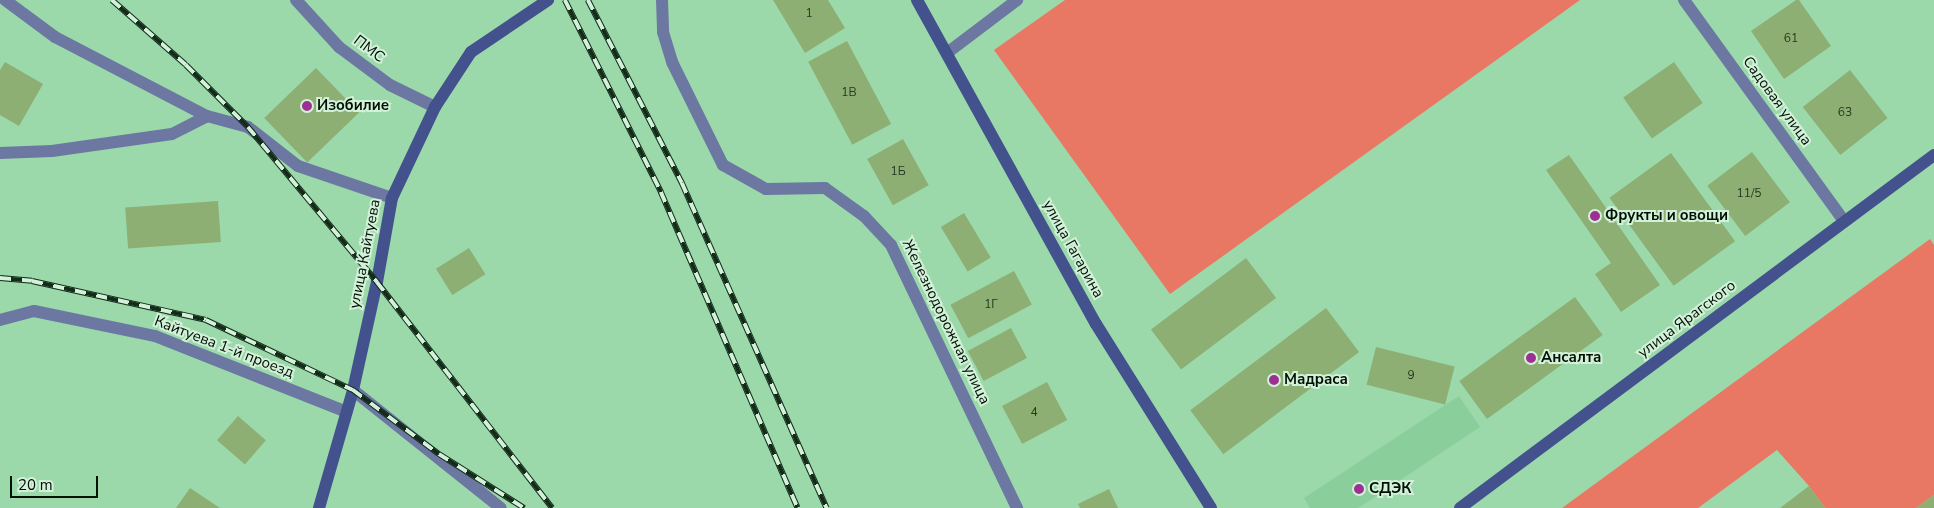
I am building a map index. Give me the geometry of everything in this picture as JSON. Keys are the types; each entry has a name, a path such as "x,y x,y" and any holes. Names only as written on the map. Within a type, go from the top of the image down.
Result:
{"main road":[{"name":"улица Кайтуева","path":"319,508 347,412 377,282 392,198 435,107 471,52 548,0"},
{"name":"улица Гагарина","path":"917,0 1096,324 1211,508"},
{"name":"улица Ярагского","path":"1460,508 1934,155"}],"street":[{"path":"4,0 55,37 208,116 248,127 298,166 392,198"},
{"name":"ПМС","path":"296,0 339,47 390,85 435,107"},
{"name":"Железнодорожная улица","path":"662,0 663,32 672,62 723,166 766,189 825,188 864,216 891,245 1017,508"},
{"path":"947,53 1016,0"},
{"name":"Садовая улица","path":"1684,0 1844,221"},
{"path":"0,153 52,151 172,134 208,116"},
{"name":"Кайтуева 1-й проезд","path":"0,320 34,311 155,336 347,412"},
{"path":"352,390 501,508"}],"shaded area":[{"path":"1065,0 1580,0 1170,294 994,50"},
{"path":"1930,239 1934,245 1934,495 1916,508 1825,508 1809,486 1777,450 1698,508 1562,508"},
{"path":"1459,396 1480,427 1358,508 1310,508 1304,498"}],"building":[{"path":"773,0 828,0 845,28 805,53"},
{"path":"1796,0 1799,0 1831,46 1784,79 1751,31"},
{"path":"847,41 891,124 852,145 808,62"},
{"path":"5,62 43,84 19,126 0,115 0,70"},
{"path":"1674,62 1703,103 1652,139 1623,98"},
{"path":"316,68 359,113 307,163 264,118"},
{"path":"1850,70 1888,118 1840,155 1803,107"},
{"path":"903,139 929,185 893,205 867,159"},
{"path":"1752,152 1790,202 1745,236 1707,186"},
{"path":"1671,153 1735,241 1674,286 1610,198"},
{"name":"Фрукты и овощи","path":"1569,155 1660,285 1621,312 1595,274 1611,263 1546,170"},
{"path":"218,201 221,242 128,248 125,207"},
{"path":"964,213 991,258 968,271 941,227"},
{"path":"469,248 485,274 452,295 436,269"},
{"path":"1246,258 1276,298 1181,370 1151,330"},
{"path":"1014,271 1032,305 968,338 950,305"},
{"name":"Ансалта","path":"1575,297 1603,335 1487,419 1459,381"},
{"name":"Мадраса","path":"1326,308 1359,352 1223,454 1190,410"},
{"path":"1011,328 1027,358 984,381 968,351"},
{"path":"1376,347 1455,367 1445,404 1367,385"},
{"path":"1047,382 1067,420 1022,444 1002,406"},
{"path":"238,416 266,440 245,464 217,440"},
{"path":"1809,486 1825,508 1780,508"},
{"path":"190,488 220,508 176,508"},
{"path":"1109,489 1118,508 1080,508 1078,504"},
{"path":"1934,495 1934,508 1916,508"}],"railway":[{"path":"112,0 186,65 248,127 377,282 552,508"},
{"path":"565,0 661,192 798,508"},
{"path":"588,0 682,183 827,508"},
{"path":"0,278 32,281 206,320 353,390 439,454 524,508"}],"place":[{"name":"Изобилие","path":"307,106"},
{"name":"Фрукты и овощи","path":"1595,216"},
{"name":"Ансалта","path":"1531,358"},
{"name":"Мадраса","path":"1274,380"},
{"name":"СДЭК","path":"1359,489"}]}
